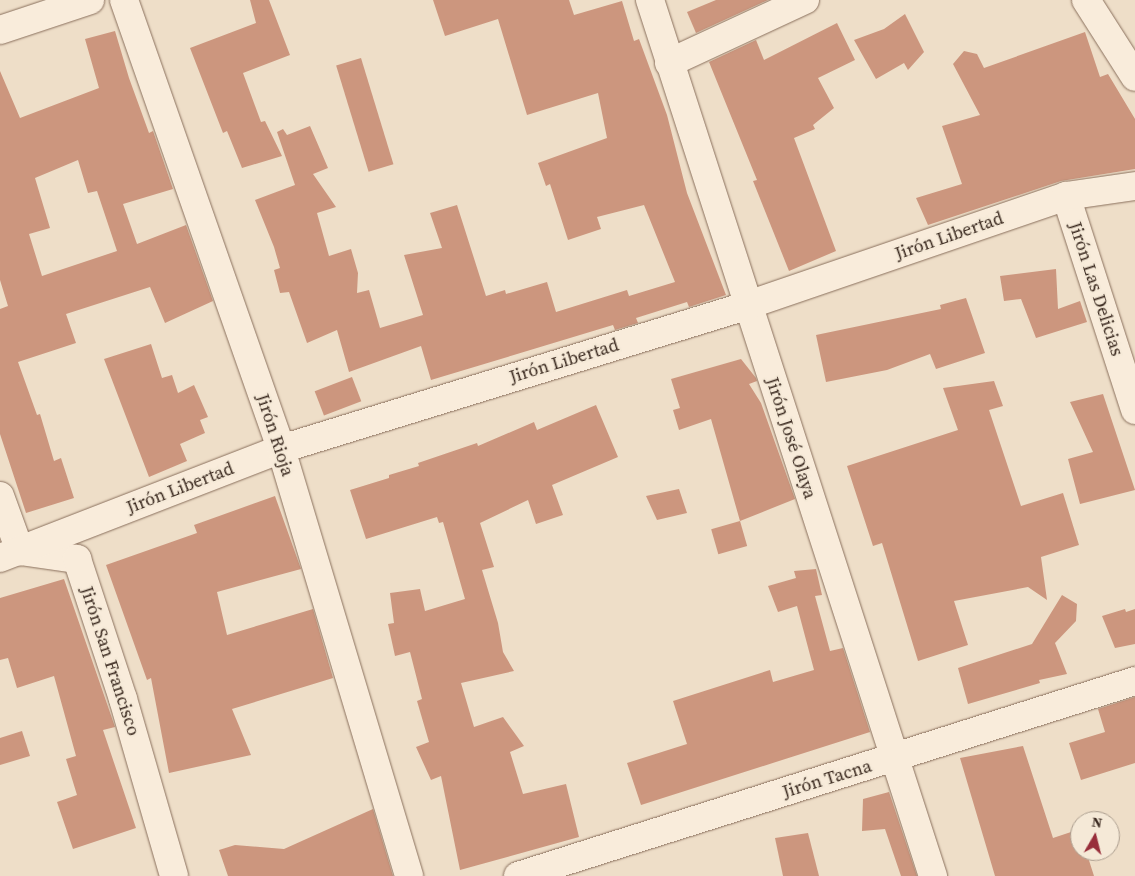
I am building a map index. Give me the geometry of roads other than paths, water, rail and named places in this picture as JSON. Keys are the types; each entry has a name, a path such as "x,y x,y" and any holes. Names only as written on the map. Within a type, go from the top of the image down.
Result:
{"street":[{"path":"0,30 90,0"},
{"name":"Jirón Rioja","path":"124,0 281,449 409,876"},
{"name":"Jirón José Olaya","path":"650,0 933,876"},
{"path":"669,63 805,0"},
{"path":"1086,0 1135,77"},
{"name":"Jirón Libertad","path":"10,555 281,449 748,305 1066,196 1135,186"},
{"name":"Jirón Las Delicias","path":"1066,196 1135,410"},
{"path":"0,496 10,555"},
{"name":"Jirón San Francisco","path":"10,555 77,559 123,699 174,876"},
{"name":"Jirón Tacna","path":"518,876 1135,681"}]}
